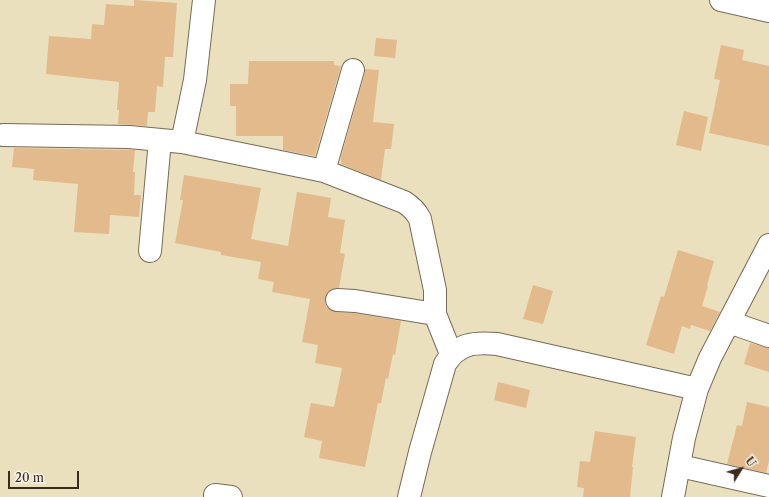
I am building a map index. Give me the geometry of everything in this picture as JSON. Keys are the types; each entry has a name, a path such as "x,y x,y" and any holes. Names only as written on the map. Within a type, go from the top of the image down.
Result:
{"street":[{"path":"150,250 171,141 195,80 204,0"},
{"path":"721,0 769,11"},
{"path":"324,171 353,70"},
{"path":"3,135 129,137 171,141 324,171 404,202 417,212 420,219 435,290 435,314 451,354"},
{"path":"673,497 684,438 697,388 710,358 769,246"},
{"path":"336,300 355,301 435,314"},
{"path":"729,322 769,336"},
{"path":"409,497 445,364 451,354 459,348 483,343 497,344 697,388"},
{"path":"680,466 769,486"}],"building":[{"path":"134,0 177,3 173,57 165,57 163,87 157,86 155,112 148,112 147,126 118,124 119,110 117,110 119,82 46,74 49,36 91,39 92,24 104,25 106,4 134,6"},
{"path":"376,38 397,40 395,58 374,56"},
{"path":"721,45 744,50 742,60 769,66 769,146 709,133 720,80 714,79"},
{"path":"249,61 334,61 334,65 341,66 315,156 283,150 283,136 236,136 236,106 230,106 230,84 248,84"},
{"path":"365,69 379,70 373,122 394,124 391,149 385,149 381,180 341,164 341,157"},
{"path":"684,111 708,117 701,151 676,145"},
{"path":"14,148 135,150 133,172 135,172 134,195 141,195 139,217 110,215 109,234 74,232 78,184 33,180 34,169 12,167"},
{"path":"184,175 261,188 251,239 288,246 297,192 331,198 328,217 345,220 340,253 345,254 339,288 332,289 327,293 325,299 326,306 330,310 336,312 354,313 401,321 395,355 393,354 381,403 378,403 365,467 319,458 322,441 304,437 311,403 334,407 342,368 315,363 318,345 302,342 310,299 272,292 274,282 258,279 261,262 221,255 221,252 175,243 183,200 180,200"},
{"path":"678,250 714,261 702,306 720,312 710,331 691,325 690,329 682,326 674,354 646,345 661,296 664,297"},
{"path":"533,285 553,291 543,324 523,319"},
{"path":"750,343 769,348 769,372 744,364"},
{"path":"498,382 530,390 526,408 494,400"},
{"path":"747,402 769,407 769,461 766,473 727,464 737,425 742,426"},
{"path":"595,431 636,437 630,497 583,497 584,488 577,487 580,461 590,462"}]}
